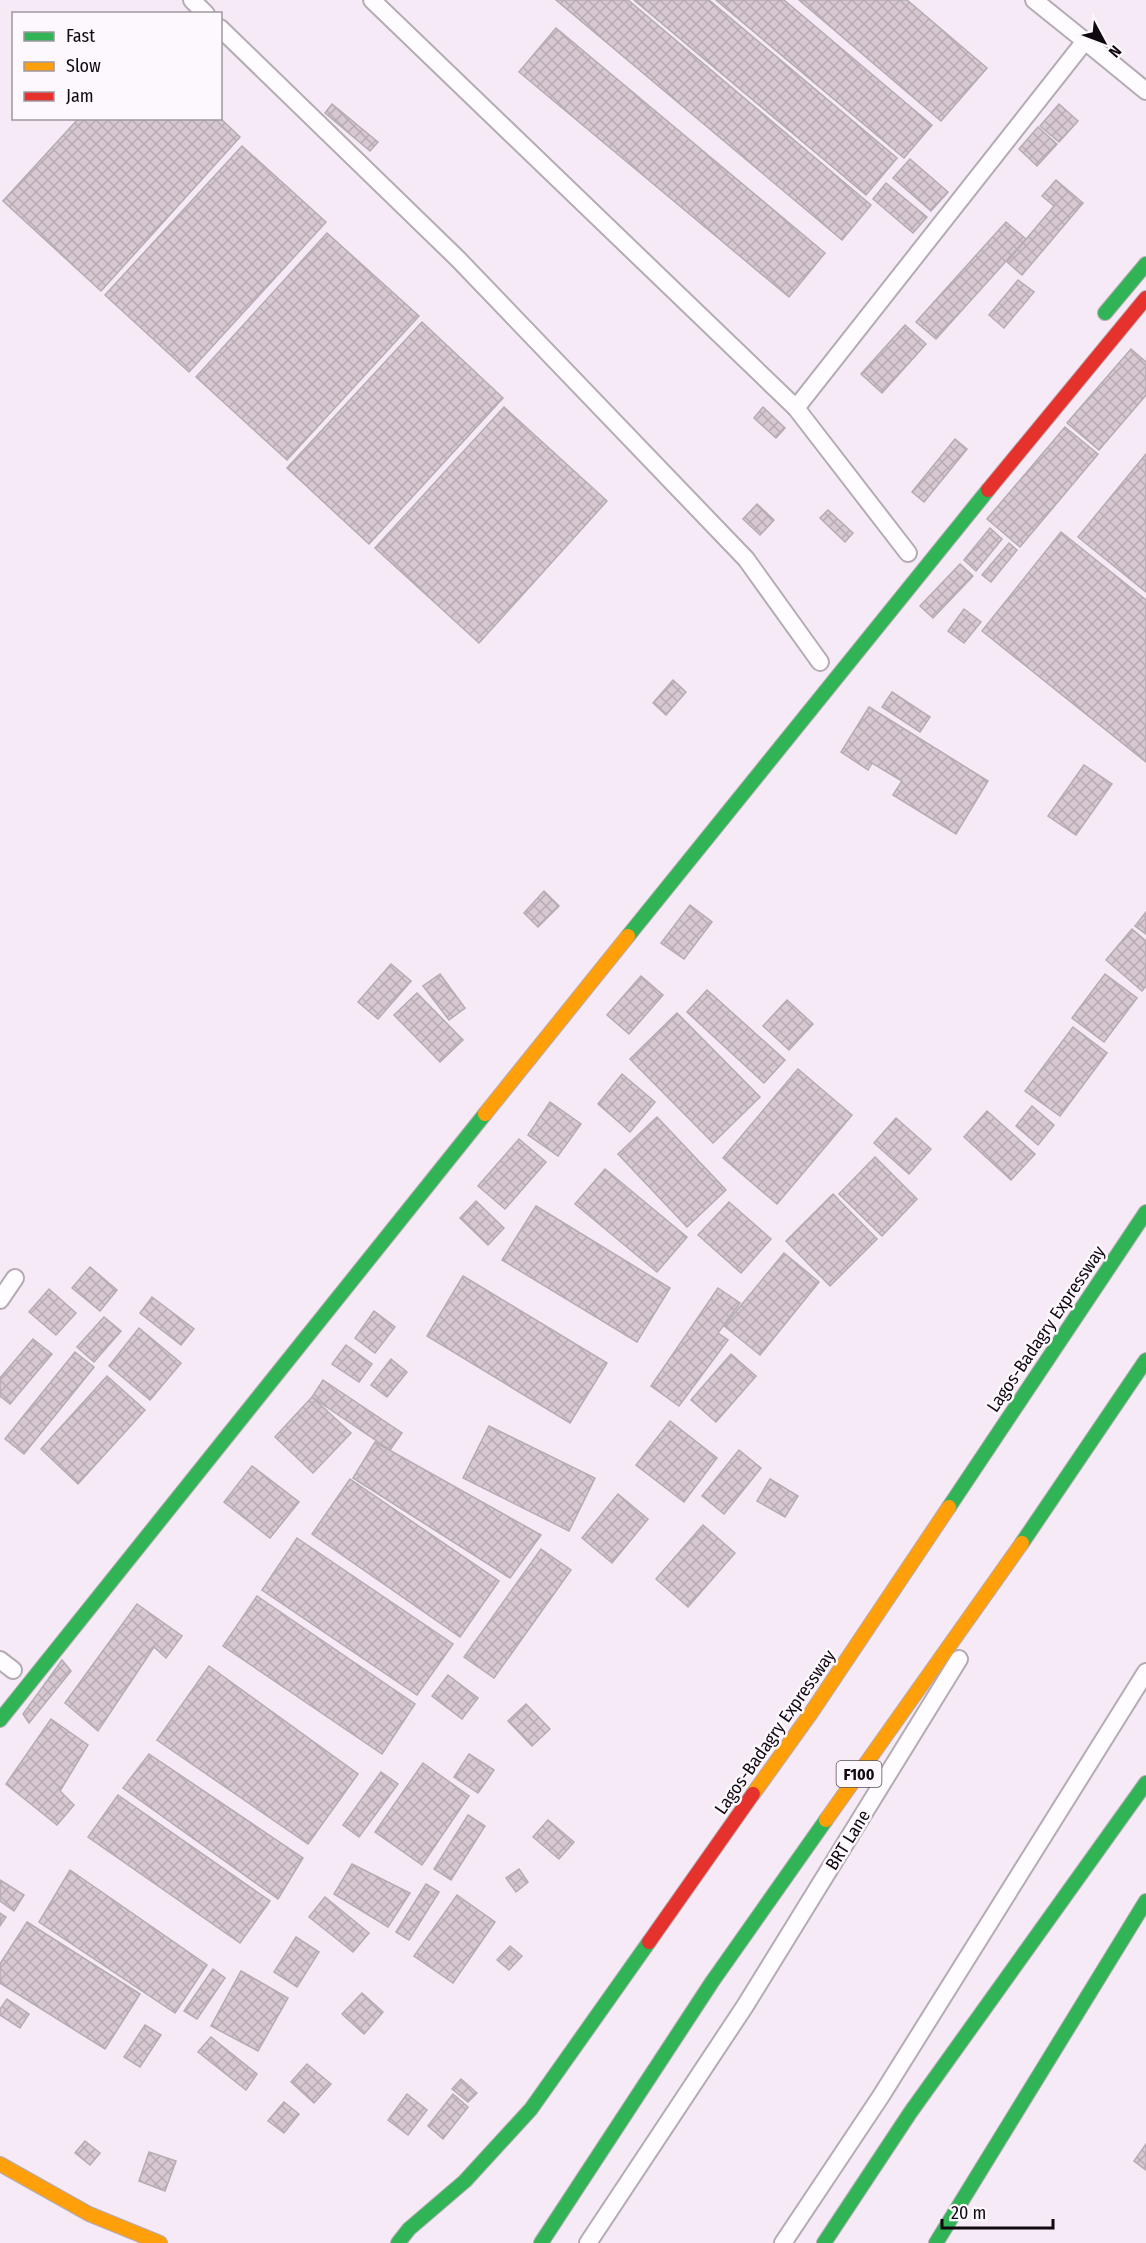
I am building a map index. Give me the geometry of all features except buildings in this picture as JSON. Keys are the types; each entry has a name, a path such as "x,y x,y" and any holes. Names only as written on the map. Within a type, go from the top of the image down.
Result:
{"main road":[{"path":"1094,327 1146,264"},
{"path":"0,1720 819,697 1146,298"},
{"name":"Lagos-Badagry Expressway","path":"393,2239 409,2229 465,2181 531,2109 811,1713 1146,1212"},
{"name":"F100","path":"541,2243 712,1982 1006,1566 1146,1360"},
{"path":"824,2243 910,2113 1146,1783"},
{"path":"936,2243 1146,1901"},
{"path":"0,2164 88,2214 160,2243"},
{"path":"88,2214 107,2236"}],"lane":[{"path":"192,0 204,12"},
{"path":"372,0 796,408 908,553"},
{"path":"1034,0 1146,91"},
{"path":"222,30 458,259 746,559 820,662"},
{"path":"796,408 1085,41"},
{"path":"0,1300 15,1278"},
{"name":"BRT Lane","path":"588,2243 745,2006 1010,1577 1146,1376"},
{"path":"783,2243 881,2096 1146,1672"}],"traffic: fast":[{"path":"1105,313 1146,264"},
{"path":"628,936 988,490"},
{"path":"0,1720 485,1114"},
{"path":"949,1507 1146,1212"},
{"path":"1022,1543 1146,1360"},
{"path":"824,2243 910,2113 1146,1783"},
{"path":"541,2243 712,1982 826,1820"},
{"path":"936,2243 1146,1901"},
{"path":"398,2243 409,2229 465,2181 531,2109 649,1942"}],"traffic: slow":[{"path":"485,1114 628,936"},
{"path":"753,1794 811,1713 949,1507"},
{"path":"826,1820 1022,1543"},
{"path":"0,2164 89,2214 160,2243"}],"traffic: jam":[{"path":"988,490 1146,298"},
{"path":"649,1942 753,1794"}]}
